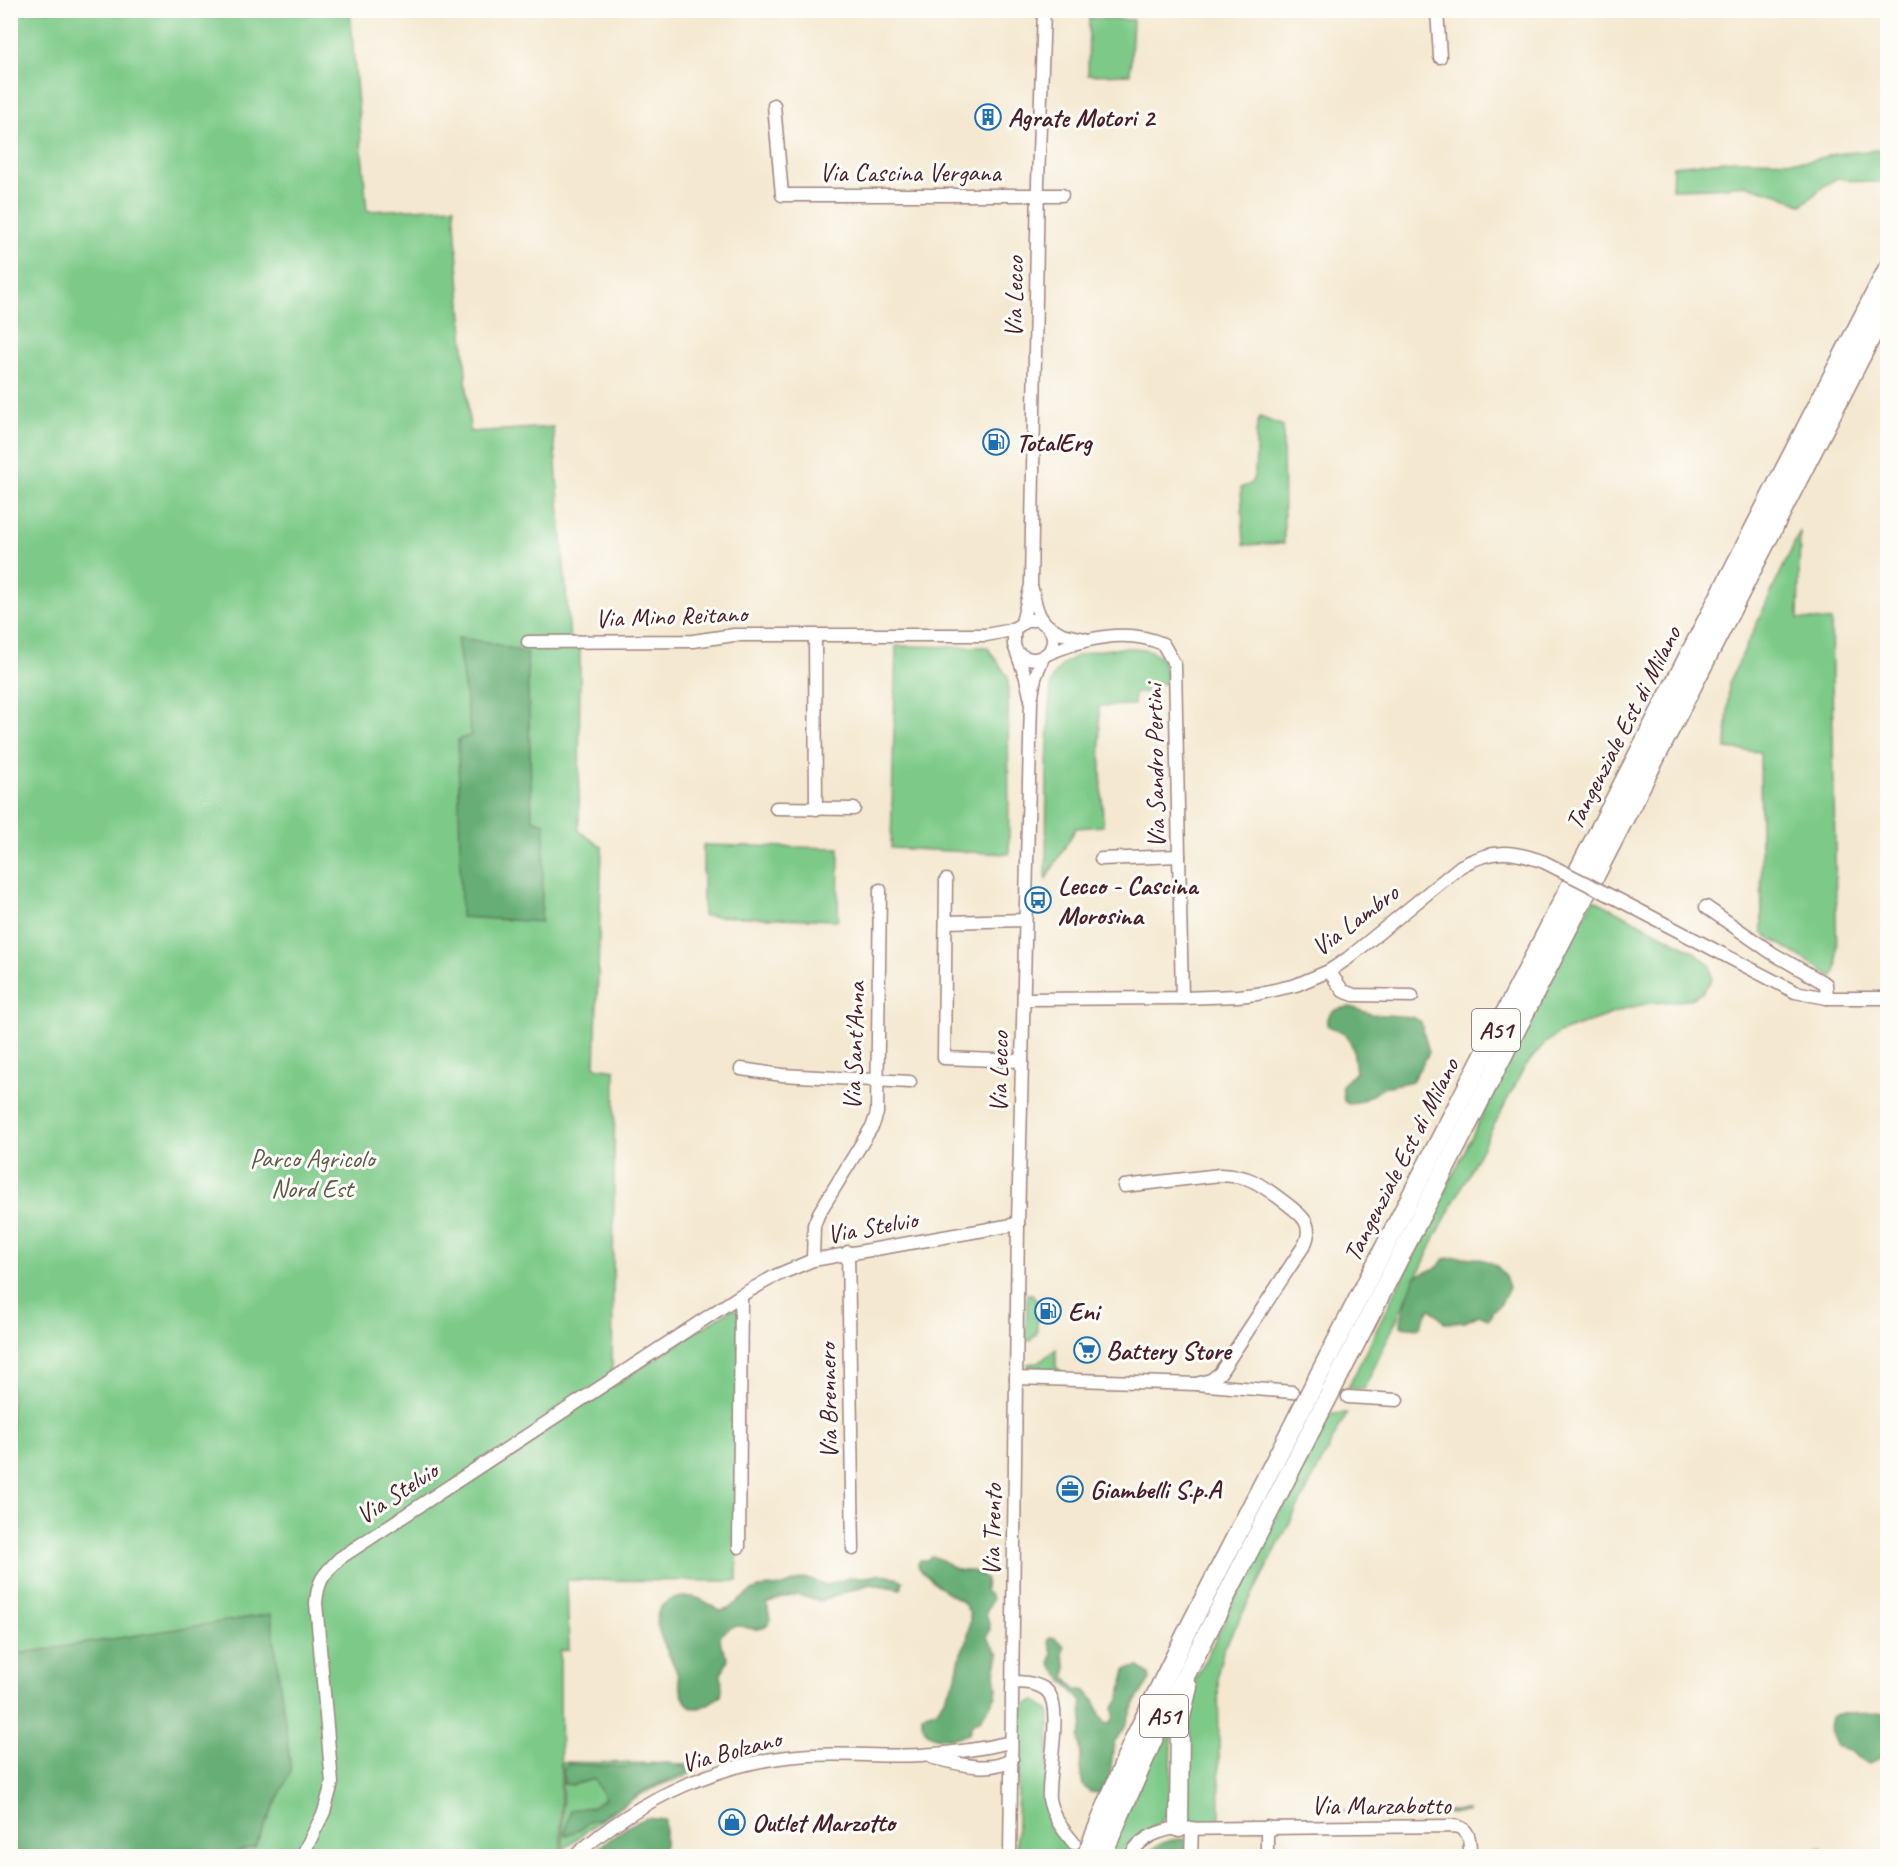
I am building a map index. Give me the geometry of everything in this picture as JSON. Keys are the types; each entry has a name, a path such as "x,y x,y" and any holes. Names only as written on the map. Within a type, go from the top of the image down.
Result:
{"highway":[{"name":"Tangenziale Est di Milano","path":"1078,1852 1111,1794 1134,1739 1197,1612 1887,268"},
{"name":"Tangenziale Est di Milano","path":"1102,1857 1156,1733 1234,1578 1887,304"},
{"path":"1185,1828 1179,1732 1183,1703 1234,1578"}],"street":[{"name":"Via Lecco","path":"1031,701 1016,649 1014,632 1020,625 1031,585 1038,195 1044,10"},
{"path":"1437,10 1440,57"},
{"name":"Via Cascina Vergana","path":"774,105 782,195 1062,195"},
{"name":"Via Lecco","path":"1018,1224 1031,701 1035,678 1052,644 1053,637 1040,616 1031,585"},
{"path":"1020,625 1032,620 1047,625 1062,634 1092,639"},
{"name":"Via Mino Reitano","path":"986,635 1007,631 1020,625"},
{"name":"Via Mino Reitano","path":"528,642 693,641 734,635 986,635 998,637 1016,649"},
{"path":"815,636 816,809"},
{"name":"Via Sandro Pertini","path":"1092,639 1140,636 1163,644 1175,665 1182,998"},
{"path":"1016,649 1027,659 1038,659 1062,648 1092,639"},
{"path":"776,808 854,809"},
{"name":"Via Lambro","path":"1024,999 1182,998 1257,994 1296,985 1329,971 1347,959 1461,866 1473,859 1498,852 1511,852 1544,862 1781,986 1809,996 1887,998"},
{"path":"1101,859 1179,856"},
{"path":"946,880 944,1059 1022,1060"},
{"name":"Via Sant'Anna","path":"813,1260 814,1225 819,1212 873,1125 877,1113 880,890"},
{"path":"1706,907 1772,953 1826,984 1827,998"},
{"path":"946,922 1025,920"},
{"path":"1329,971 1343,991 1354,995 1412,996"},
{"path":"741,1069 782,1075 910,1082"},
{"path":"1124,1186 1220,1175 1236,1176 1260,1185 1300,1216 1307,1227 1308,1234 1305,1244 1220,1373 1211,1380 1196,1384"},
{"name":"Via Stelvio","path":"302,1857 324,1812 332,1784 316,1603 318,1586 322,1577 340,1558 741,1295 774,1276 813,1260 848,1252 1018,1224"},
{"name":"Via Trento","path":"1010,1857 1018,1224"},
{"name":"Via Brennero","path":"848,1252 853,1549"},
{"path":"739,1547 741,1295"},
{"path":"1016,1378 1196,1384 1292,1392"},
{"path":"1348,1397 1397,1400"},
{"path":"1013,1682 1038,1685 1052,1698 1054,1715 1050,1800 1056,1819 1078,1852"},
{"path":"920,1755 986,1748 1011,1742"},
{"name":"Via Bolzano","path":"575,1857 601,1835 646,1805 682,1787 721,1772 753,1763 811,1755 920,1755"},
{"path":"920,1755 981,1767 1000,1765 1011,1759"},
{"name":"Via Marzabotto","path":"1185,1828 1457,1826 1463,1828 1469,1835 1470,1857"},
{"path":"1267,1857 1268,1827"},
{"path":"1130,1857 1141,1842 1149,1836 1163,1831 1185,1828 1191,1857"}],"green space":[{"name":"Parco Agricolo Nord Est","path":"10,11 350,11 367,211 454,207 470,432 553,427 570,640 580,641 579,831 602,847 595,1067 615,1070 612,1387 733,1308 739,1313 737,1581 567,1580 569,1650 560,1651 561,1856 11,1856"},
{"path":"1089,18 1133,20 1130,74 1088,75"},
{"path":"1887,149 1887,182 1864,182 1837,178 1802,205 1781,195 1746,185 1672,189 1673,166 1735,160 1808,161 1836,154"},
{"path":"1260,417 1283,426 1284,543 1244,545 1241,488 1250,484 1255,472 1256,433"},
{"path":"1800,531 1798,619 1831,621 1837,966 1833,977 1762,933 1760,752 1726,749 1729,683"},
{"path":"457,638 488,642 527,653 532,819 545,823 541,922 461,917 458,740 471,735"},
{"path":"896,646 987,647 1008,677 1009,854 891,848"},
{"path":"1131,648 1148,650 1159,656 1165,667 1167,683 1146,684 1146,692 1134,693 1134,705 1099,706 1103,826 1076,828 1046,879 1047,768 1051,683 1056,672 1073,658 1095,651"},
{"path":"703,845 839,848 838,920 703,916"},
{"path":"1593,899 1693,951 1710,965 1712,979 1703,992 1688,1000 1651,1003 1627,1008 1559,1033 1543,1045 1524,1068 1436,1236 1364,1389 1348,1388 1492,1095"},
{"path":"1351,1007 1371,1014 1413,1017 1421,1022 1429,1053 1412,1081 1385,1087 1361,1101 1348,1104 1344,1101 1342,1085 1356,1072 1352,1047 1344,1034 1327,1025 1327,1020 1334,1011"},
{"path":"1456,1257 1482,1259 1496,1265 1506,1278 1509,1288 1500,1305 1492,1311 1491,1317 1488,1319 1479,1315 1465,1322 1445,1323 1430,1308 1419,1328 1401,1326 1406,1301 1416,1276 1438,1267 1444,1259"},
{"path":"1027,1294 1032,1294 1037,1302 1037,1333 1030,1341 1026,1339"},
{"path":"1056,1349 1056,1367 1061,1371 1053,1375 1029,1374 1028,1364 1038,1363"},
{"path":"1347,1413 1223,1651 1218,1672 1220,1819 1217,1823 1194,1823 1187,1819 1185,1722 1193,1685 1250,1568 1331,1414"},
{"path":"931,1556 960,1571 977,1572 986,1579 985,1591 992,1600 986,1612 990,1629 987,1637 999,1655 995,1673 996,1696 981,1719 972,1724 969,1733 954,1738 938,1738 931,1735 926,1731 922,1715 937,1710 955,1680 961,1653 967,1641 970,1614 964,1603 942,1589 919,1568 920,1560 927,1560"},
{"path":"881,1574 903,1581 901,1589 870,1584 820,1601 797,1595 781,1598 767,1604 770,1619 768,1625 757,1629 741,1626 729,1628 720,1636 721,1645 728,1659 721,1674 721,1696 699,1708 692,1707 685,1700 676,1670 659,1631 658,1612 664,1604 681,1597 693,1597 720,1611 728,1609 759,1588 783,1586 804,1578 827,1585 851,1577"},
{"path":"271,1614 291,1771 255,1847 220,1856 188,1856 186,1851 158,1856 11,1856 11,1655"},
{"path":"1050,1637 1055,1638 1064,1646 1063,1655 1067,1668 1065,1676 1076,1689 1084,1689 1095,1701 1106,1724 1111,1723 1114,1716 1113,1707 1119,1700 1126,1669 1139,1667 1149,1674 1150,1679 1114,1743 1109,1782 1099,1793 1090,1792 1083,1786 1079,1738 1083,1725 1082,1702 1052,1667 1050,1662 1052,1653 1048,1640"},
{"path":"1036,1701 1048,1710 1050,1715 1047,1808 1052,1824 1074,1853 1072,1856 1016,1856 1020,1715 1026,1705"},
{"path":"1173,1710 1170,1806 1166,1815 1154,1827 1131,1840 1118,1856 1106,1856"},
{"path":"1887,1713 1887,1739 1881,1756 1869,1765 1853,1752 1837,1747 1829,1728 1831,1717 1838,1714"},
{"path":"562,1762 696,1764 698,1767 685,1777 656,1787 619,1807 563,1850"},
{"path":"666,1763 683,1765 689,1769 688,1772 644,1790 620,1807 588,1822 581,1829 565,1834 570,1810 591,1807 605,1799 594,1779 573,1785 564,1784 563,1769 568,1764 623,1767"},
{"path":"1339,1810 1468,1811 1468,1813 1339,1812"},
{"path":"647,1818 665,1820 665,1845 660,1852 635,1850 613,1856 587,1856 630,1825"},
{"path":"1185,1839 1185,1856 1146,1856 1163,1843"},
{"path":"1821,1847 1826,1856 1793,1856"},
{"path":"1711,1852 1723,1855 1732,1852 1753,1853 1754,1855 1707,1856"}],"place":[{"name":"Agrate Motori 2","path":"988,117"},
{"name":"TotalErg","path":"996,442"},
{"name":"Lecco - Cascina Morosina","path":"1038,900"},
{"name":"Eni","path":"1048,1311"},
{"name":"Battery Store","path":"1087,1350"},
{"name":"Giambelli S.p.A","path":"1070,1489"},
{"name":"Outlet Marzotto","path":"732,1822"}]}
